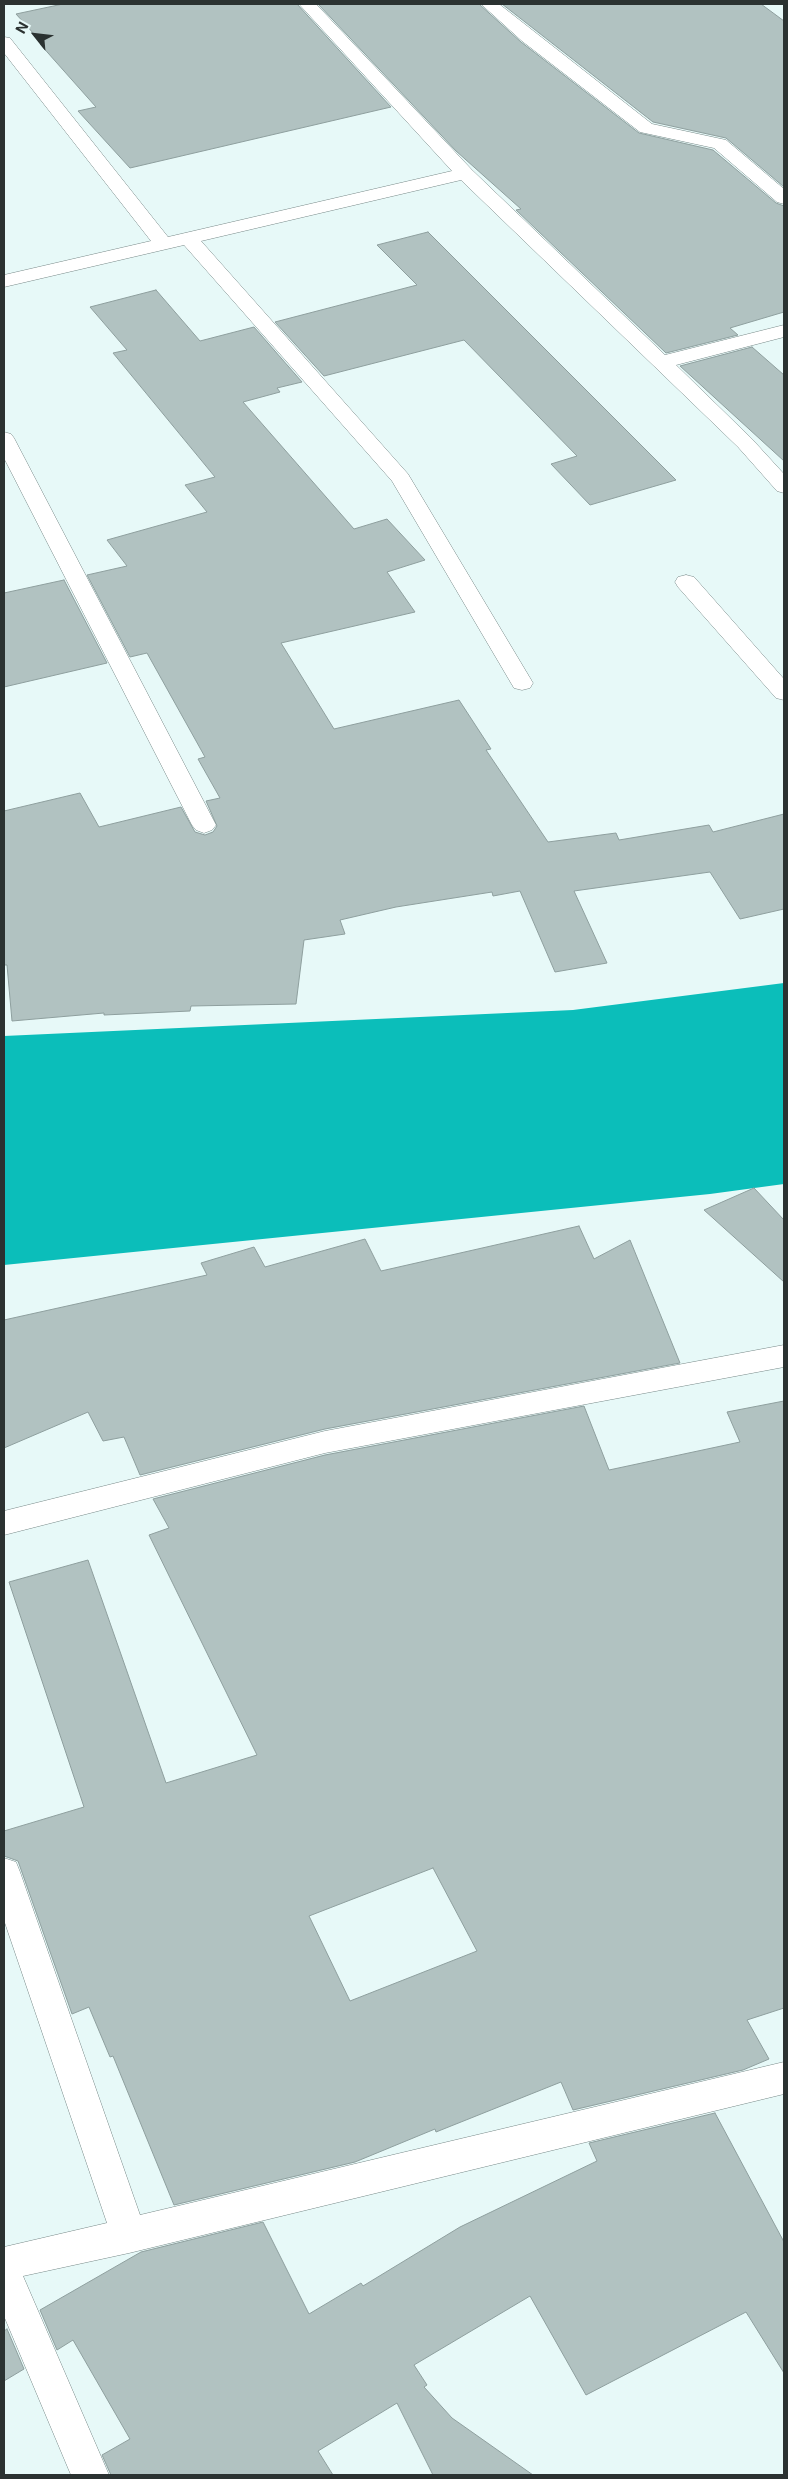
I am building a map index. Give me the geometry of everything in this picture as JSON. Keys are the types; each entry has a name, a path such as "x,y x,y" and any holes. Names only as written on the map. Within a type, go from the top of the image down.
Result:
{"street":[{"path":"307,4 465,174 745,443 784,487"},
{"path":"489,4 528,37 646,128 720,144 784,198"},
{"path":"4,42 163,244"},
{"path":"4,281 465,174"},
{"path":"189,239 401,478 522,683"},
{"path":"660,363 784,331"},
{"path":"4,438 204,825"},
{"path":"686,582 784,693"},
{"path":"4,1523 325,1442 784,1356"},
{"path":"4,1872 129,2236"},
{"path":"4,2264 129,2236 784,2078"},
{"path":"4,2274 90,2475"}],"water":[{"path":"784,983 784,1184 710,1194 4,1265 4,1036 573,1010"}],"building":[{"path":"63,4 297,4 391,107 130,168 78,111 96,107 16,14"},
{"path":"318,4 479,4 521,42 639,133 713,150 776,203 784,206 784,312 730,328 738,335 666,353 516,210 521,209 456,151"},
{"path":"502,4 761,4 784,21 784,187 726,138 653,122"},
{"path":"428,232 676,480 590,505 551,464 577,456 464,340 324,376 275,322 417,285 377,245"},
{"path":"156,290 200,341 254,327 302,382 277,388 280,392 243,402 354,529 387,519 425,560 387,572 415,612 281,643 334,729 459,700 491,749 486,750 548,842 616,833 619,840 709,825 713,832 784,814 784,909 740,919 710,872 574,891 607,963 555,972 520,891 493,896 492,892 396,907 340,920 345,934 304,940 296,1004 191,1006 190,1011 104,1015 104,1013 12,1021 7,965 4,965 4,811 80,793 99,827 181,807 195,832 205,835 213,832 217,826 206,801 220,798 198,759 205,757 147,653 130,657 87,575 127,566 107,540 207,512 185,485 215,477 113,353 127,350 90,307"},
{"path":"752,347 784,375 784,461 680,366"},
{"path":"64,580 107,663 4,687 4,593"},
{"path":"754,1188 784,1220 784,1282 704,1210"},
{"path":"579,1226 594,1259 630,1240 680,1363 325,1429 140,1475 124,1437 103,1441 88,1412 4,1448 4,1320 207,1275 201,1263 254,1247 265,1267 365,1239 381,1271"},
{"path":"784,1401 784,2008 747,2020 769,2059 743,2070 573,2110 561,2082 436,2132 435,2129 355,2162 174,2205 113,2056 110,2057 89,2007 72,2014 18,1861 4,1856 4,1831 84,1807 9,1582 88,1560 166,1783 257,1755 149,1535 169,1528 153,1499 325,1455 584,1406 609,1470 740,1442 727,1412","holes":["433,1868 477,1951 350,2001 309,1916"]},
{"path":"715,2113 784,2242 784,2373 746,2312 586,2395 530,2296 414,2365 427,2385 424,2387 452,2418 533,2475 433,2475 397,2403 318,2451 333,2475 111,2475 102,2455 130,2439 73,2340 57,2350 40,2310 141,2252 263,2222 309,2314 361,2283 363,2286 460,2227 597,2161 589,2143"},
{"path":"7,2329 24,2369 4,2381 4,2331"}]}
